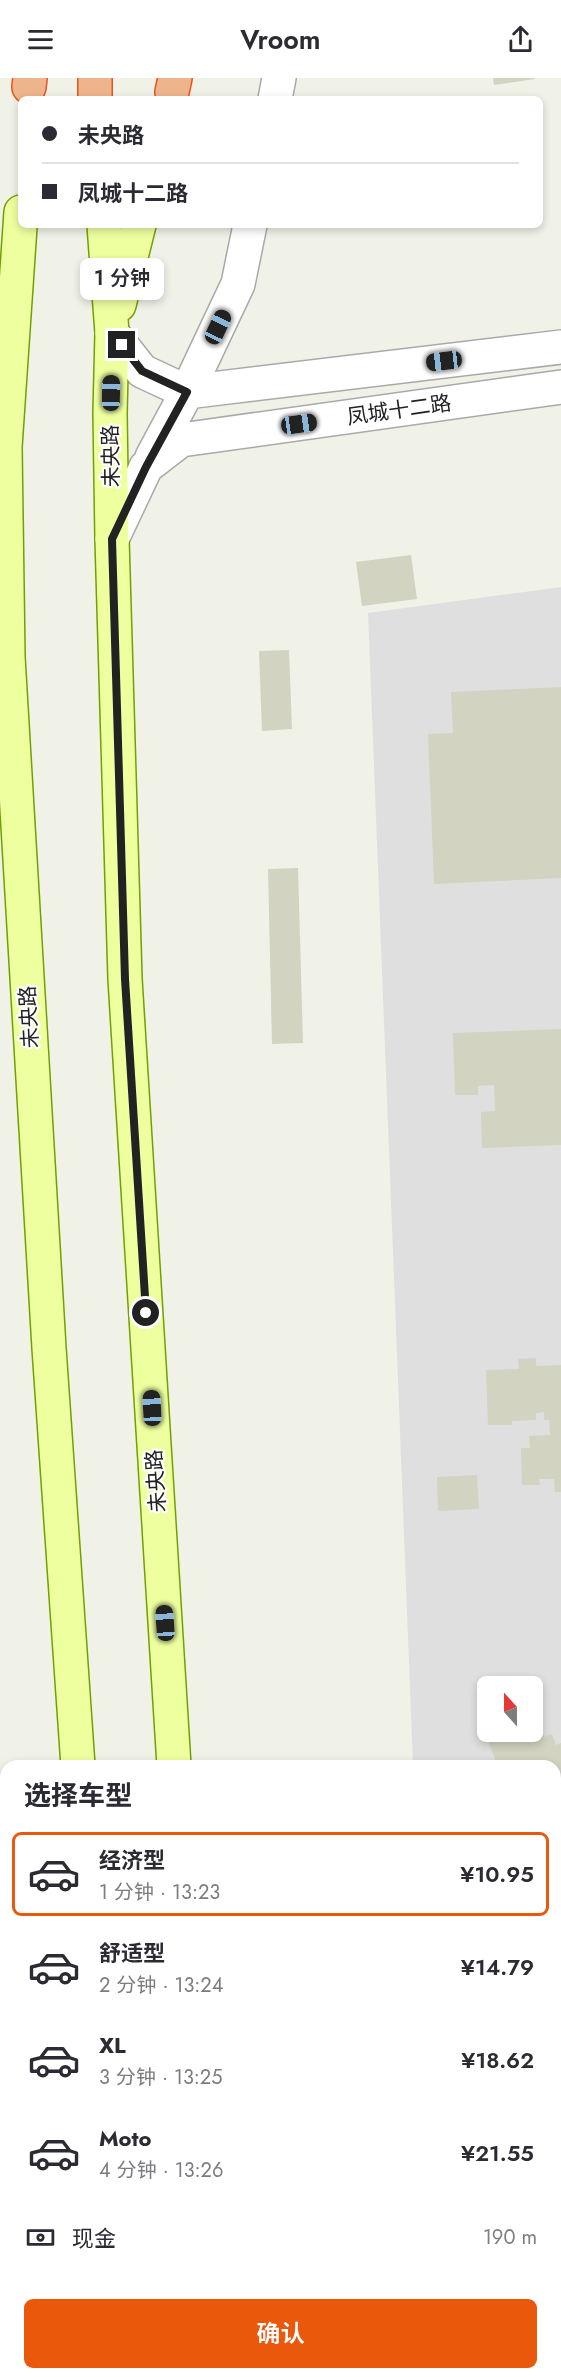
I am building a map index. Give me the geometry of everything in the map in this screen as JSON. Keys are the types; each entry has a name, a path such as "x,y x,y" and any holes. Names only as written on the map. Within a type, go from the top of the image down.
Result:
{"highway":[{"path":"94,78 95,96"}],"main road":[{"path":"5,447 20,228"},
{"path":"104,228 112,333"},
{"path":"112,333 138,228"},
{"name":"未央路","path":"112,333 110,413 112,539 125,979 174,1760"},
{"path":"0,413 5,447"},
{"name":"未央路","path":"5,447 8,657 50,1360 78,1760"},
{"path":"0,614 8,657"}],"street":[{"path":"276,96 279,78"},
{"path":"146,467 187,392 238,284 249,228"},
{"path":"112,333 142,371 187,392"},
{"name":"凤城十二路","path":"187,392 561,347"},
{"name":"凤城十二路","path":"112,539 146,467 181,440 561,387"}],"shaded area":[{"path":"561,587 561,1760 413,1760 368,613"}],"building":[{"path":"493,78 534,78 535,79 494,85"},
{"path":"411,555 417,599 362,606 356,562"},
{"path":"289,650 292,729 262,731 259,651"},
{"path":"561,687 561,878 434,884 428,734 453,733 451,692"},
{"path":"298,868 303,1043 272,1044 268,869"},
{"path":"561,1029 561,1145 482,1148 481,1112 495,1111 494,1085 478,1086 478,1095 455,1095 453,1033"},
{"path":"536,1358 536,1366 561,1365 561,1492 555,1492 554,1479 539,1479 540,1485 522,1485 521,1448 530,1448 529,1436 550,1435 549,1420 544,1420 544,1412 536,1413 536,1420 512,1421 512,1425 488,1425 486,1370 519,1369 518,1359"},
{"path":"477,1475 479,1509 438,1511 437,1477"},
{"path":"543,1734 544,1737 552,1734 556,1745 561,1743 561,1760 495,1760 488,1742 543,1742"}],"route":[{"path":"122,345 142,371 187,392 146,467 112,539 125,979 146,1313"}]}
